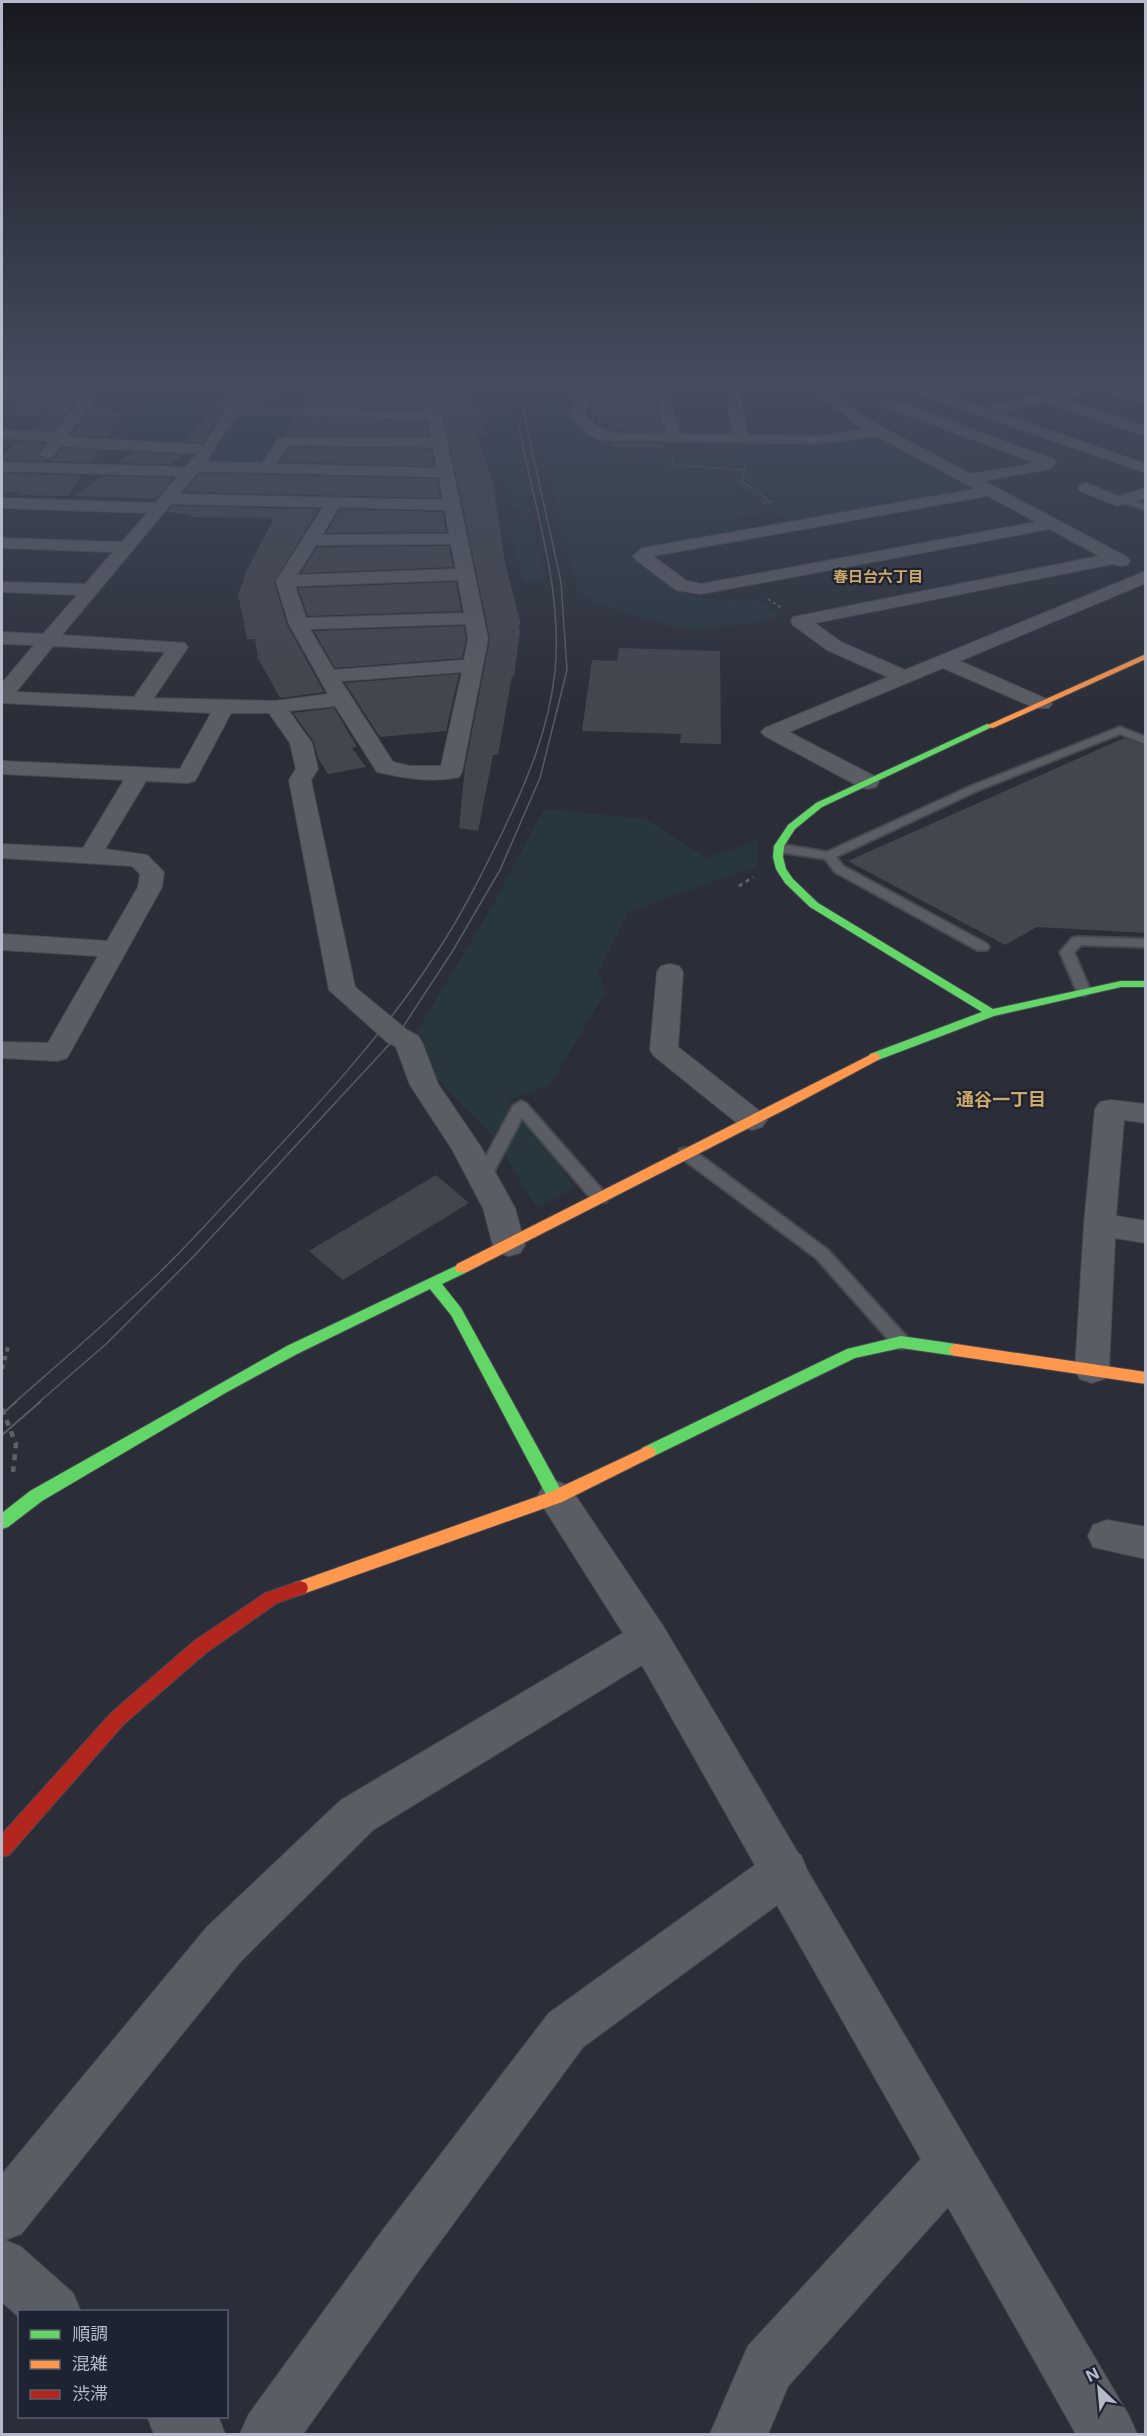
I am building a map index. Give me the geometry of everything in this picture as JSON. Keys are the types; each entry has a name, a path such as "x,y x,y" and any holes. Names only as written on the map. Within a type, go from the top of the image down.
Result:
{"street":[{"path":"2,696 172,492"},
{"path":"334,503 285,581 298,624 327,676 385,767 410,773 451,772 478,639 472,618 449,492"},
{"path":"1052,524 701,589 682,586 642,556 648,552 991,492 1052,524 1146,575"},
{"path":"1095,492 1117,501 1146,493"},
{"path":"2,504 453,505"},
{"path":"824,521 842,532"},
{"path":"311,540 458,538"},
{"path":"2,543 125,547"},
{"path":"860,544 878,556"},
{"path":"800,621 1115,558"},
{"path":"285,581 465,574"},
{"path":"868,782 772,732 1146,575"},
{"path":"2,587 91,590"},
{"path":"298,624 472,618"},
{"path":"800,621 834,646 903,676"},
{"path":"2,638 178,647 141,702"},
{"path":"991,1013 824,913 791,885 780,867 780,848 785,833 799,816 828,800 1144,657"},
{"path":"942,660 1042,704"},
{"path":"327,676 471,665"},
{"path":"2,696 275,708 341,699"},
{"path":"2,767 187,776 224,707"},
{"path":"275,708 301,743 307,769 300,780 342,990 397,1036 408,1042 423,1085 466,1147 499,1208 509,1245"},
{"path":"90,855 138,775"},
{"path":"2,852 90,855 139,860 152,872 150,887 57,1052 2,1050"},
{"path":"2,942 114,949"},
{"path":"670,972 664,1050 752,1120"},
{"path":"2,1522 36,1496 190,1405 292,1350 509,1245 875,1056 991,1013 1120,984 1146,984"},
{"path":"1092,1370 1100,1225 1110,1109 1146,1114"},
{"path":"1100,1225 1146,1232"},
{"path":"433,1283 456,1312 556,1497 649,1639 1108,2434"},
{"path":"2,1848 118,1718 200,1647 272,1598 556,1497 852,1353 901,1342 1146,1378"},
{"path":"1107,1536 1146,1543"},
{"path":"2,2215 224,1944 357,1815 649,1639"},
{"path":"269,2434 401,2250 566,2030 785,1871"},
{"path":"739,2434 768,2366 952,2163"},
{"path":"2,2266 52,2310"},
{"path":"177,2418 196,2434"}],"lane":[{"path":"1122,499 1146,508"},
{"path":"780,848 829,856 975,788 1120,730 1146,741"},
{"path":"829,856 839,868 982,947"},
{"path":"1084,992 1067,952 1077,941 1146,943"},
{"path":"483,1177 521,1106 600,1198"},
{"path":"686,1153 822,1254 901,1342"}],"path":[{"path":"757,492 772,502 763,503"},
{"path":"743,582 800,621"},
{"path":"2,1369 8,1347"},
{"path":"2,1409 16,1444 12,1466 16,1485 36,1496"}],"shaded area":[{"path":"527,492 545,583 524,581 508,521 524,516 518,507 503,505 497,496"},
{"path":"553,492 739,492 768,513 728,520 743,530 643,549 633,556 660,579 678,590 695,596 716,599 738,601 756,599 780,616 745,624 697,629 677,628 592,602 578,591"},
{"path":"745,492 962,492 786,521"},
{"path":"544,809 646,819 707,858 757,840 757,866 628,912 598,972 606,991 550,1085 508,1100 543,1140 574,1188 536,1207 494,1137 435,1077 417,1031 490,910"}],"building":[{"path":"2,492 70,492 67,496 17,495 20,492"},
{"path":"81,492 162,492 156,499 75,496"},
{"path":"184,492 439,492 440,498"},
{"path":"460,492 494,492 505,562 521,625 518,625 520,631 514,676 512,676 498,755 493,755 478,831 459,828 465,767 490,639"},
{"path":"172,506 319,509 274,582 287,625 324,692 280,698 258,658 255,639 247,639 238,594 244,576 274,518 190,517 192,515 167,512"},
{"path":"340,509 443,512 446,532 326,533"},
{"path":"449,546 453,567 301,573 317,547"},
{"path":"456,582 461,611 308,616 298,588"},
{"path":"464,626 466,639 462,658 335,668 314,631"},
{"path":"619,648 720,651 721,744 680,743 681,734 582,731 592,660 617,661"},
{"path":"459,674 446,731 380,737 345,683"},
{"path":"334,708 357,747 352,748 366,767 328,774 318,758 314,742 293,713"},
{"path":"1124,738 1146,746 1146,933 1037,927 1005,945 848,861"},
{"path":"436,1175 469,1203 343,1280 309,1251"}],"tram line":[{"path":"14,1403 159,1273 291,1133 379,1033 418,980 455,923 479,879 528,774 542,734 552,692 555,671 555,610 546,548 533,492"},
{"path":"38,1403 105,1345 194,1256 397,1036 452,952 500,870 540,778 567,670 561,582 541,492"},
{"path":"2,1414 16,1402"},
{"path":"2,1435 40,1402"}],"traffic: fast":[{"path":"990,726 819,805 791,827 779,846 778,857 781,869 789,881 814,905 991,1013"},
{"path":"874,1057 991,1013 1121,984 1146,984"},
{"path":"2,1522 36,1496 222,1388 292,1350 462,1268"},
{"path":"433,1283 456,1312 556,1497"},
{"path":"648,1452 852,1353 901,1342 956,1350"}],"traffic: slow":[{"path":"990,726 1146,656"},
{"path":"462,1268 874,1057"},
{"path":"956,1350 1146,1378"},
{"path":"300,1588 556,1497 648,1452"}],"traffic: jam":[{"path":"2,1848 118,1718 200,1647 271,1598 300,1588"}],"district":[{"name":"春日台六丁目","path":"878,577"},
{"name":"通谷一丁目","path":"1001,1100"}]}
